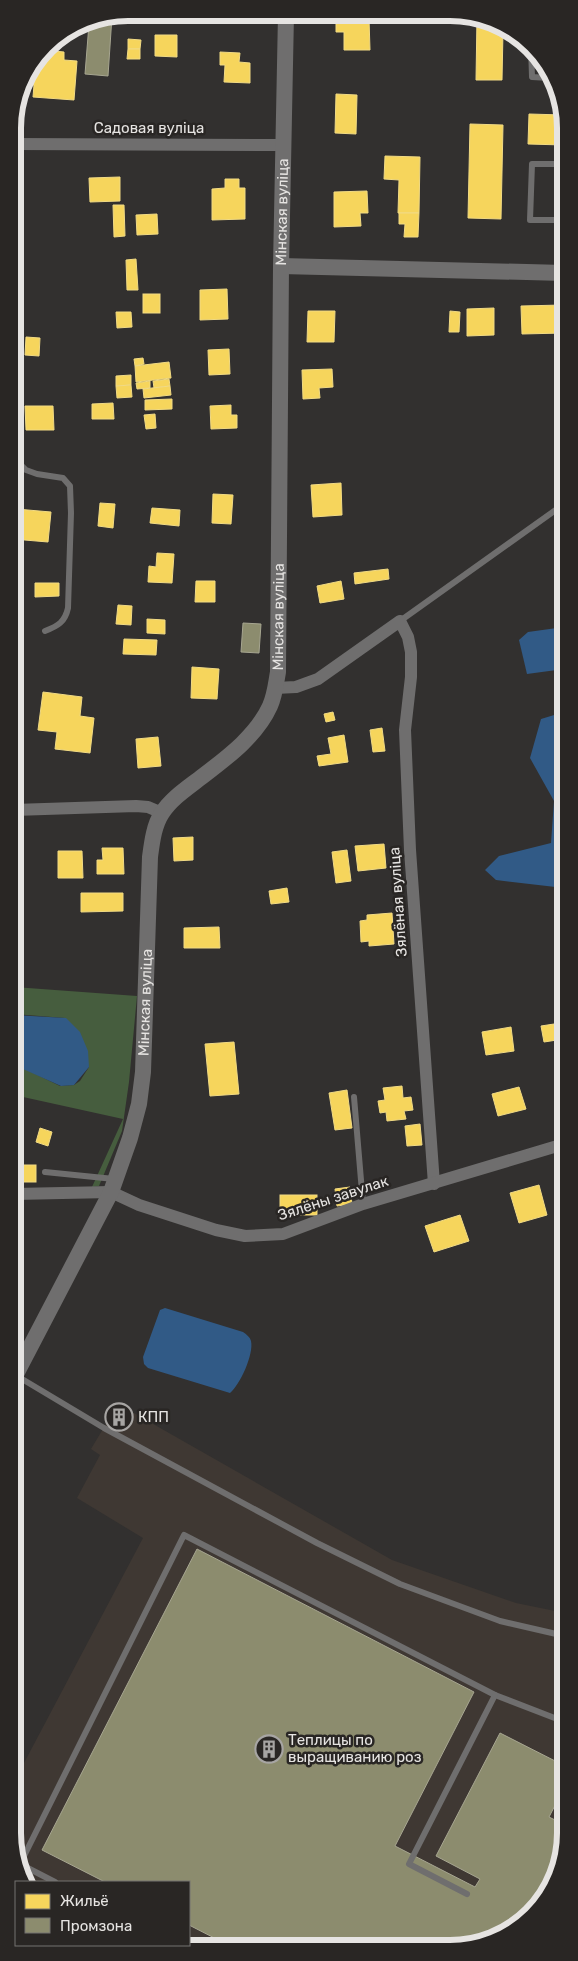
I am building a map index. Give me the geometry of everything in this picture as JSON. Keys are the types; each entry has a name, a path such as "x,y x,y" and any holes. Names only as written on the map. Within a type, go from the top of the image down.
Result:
{"street":[{"name":"Мінская вуліца","path":"21,1365 115,1180 139,1104 143,1072 150,857 153,839 162,813 181,793 212,770 247,739 262,722 276,688 278,672 286,21"},
{"name":"Садовая вуліца","path":"21,144 284,145"},
{"path":"282,266 557,273"},
{"path":"276,688 296,687 318,679 400,621"},
{"name":"Зялёная вуліца","path":"400,621 408,637 411,652 411,677 405,739 411,860 434,1184"},
{"path":"21,810 136,806 148,807 162,813"},
{"name":"Зялёны завулак","path":"115,1180 139,1205 198,1224 245,1236 283,1234 364,1204 557,1146"},
{"path":"21,1193 115,1180"}],"lane":[{"path":"531,59 532,78 544,78"},
{"path":"557,164 532,164 530,220 557,220"},
{"path":"21,465 26,470 37,474 63,478 70,486 68,608 66,616 59,625 46,631"},
{"path":"400,621 557,509"},
{"path":"354,1097 364,1204"},
{"path":"45,1172 115,1180"},
{"path":"21,1380 104,1428 317,1543 400,1584 500,1621 557,1634"},
{"path":"24,1856 184,1535 495,1695 557,1719"},
{"path":"467,1894 408,1864 495,1695"},
{"path":"27,1868 53,1881"}],"shaded area":[{"name":"Теплицы по выращиванию роз","path":"118,1404 392,1560 516,1603 557,1611 557,1840 555,1854 546,1880 539,1892 515,1918 497,1929 484,1934 471,1938 450,1940 190,1940 190,1881 33,1881 23,1854 21,1840 21,1769 143,1538 77,1498 100,1455 91,1449"}],"green space":[{"path":"21,988 137,996 129,1082 122,1131 99,1186 92,1187 123,1119 21,1097 21,1067 60,1086 74,1085 80,1081 89,1067 65,1018 21,1015"}],"water":[{"path":"557,628 557,670 527,674 519,640 528,632"},
{"path":"557,714 557,887 496,880 485,870 499,856 551,843 554,801 530,758 541,719"},
{"path":"21,1015 66,1018 80,1032 88,1051 89,1067 74,1085 61,1086 21,1068"},
{"path":"165,1308 243,1332 249,1337 251,1347 248,1361 238,1383 230,1393 148,1368 144,1364 143,1357 160,1310"}],"building: Жильё":[{"path":"336,21 369,21 370,50 344,50 344,32 336,32"},
{"path":"477,25 491,29 503,36 502,80 476,80"},
{"path":"155,35 177,35 177,57 155,56"},
{"path":"128,39 141,40 140,49 128,49"},
{"path":"128,49 140,49 140,59 127,59"},
{"path":"55,51 64,52 64,60 77,61 74,100 33,97 34,85 31,84 39,69"},
{"path":"220,52 240,53 239,62 250,63 250,83 224,82 225,65 220,65"},
{"path":"336,94 357,95 356,134 335,133"},
{"path":"529,114 556,115 557,145 528,144"},
{"path":"470,124 503,125 501,219 468,218"},
{"path":"385,156 420,157 419,213 398,213 399,180 384,179"},
{"path":"21,176 22,176 21,196"},
{"path":"120,177 120,201 90,202 89,178"},
{"path":"225,179 239,179 239,188 245,188 245,219 212,220 212,189 225,188"},
{"path":"367,191 368,213 360,213 361,226 334,227 334,192"},
{"path":"113,205 124,205 125,236 114,237"},
{"path":"399,213 419,213 418,237 404,237 405,224 399,224"},
{"path":"157,214 158,234 137,235 136,215"},
{"path":"136,259 138,290 127,290 126,260"},
{"path":"227,289 228,319 200,320 200,290"},
{"path":"143,294 160,294 160,313 143,313"},
{"path":"557,305 557,333 522,334 521,306"},
{"path":"494,308 494,335 467,336 467,309"},
{"path":"308,311 335,311 334,342 307,342"},
{"path":"450,311 460,312 459,332 449,332"},
{"path":"116,312 131,312 132,327 117,328"},
{"path":"26,337 40,338 39,356 25,355"},
{"path":"229,349 230,374 209,375 208,350"},
{"path":"143,358 144,364 135,366 134,359"},
{"path":"169,362 171,378 136,382 135,366"},
{"path":"332,369 333,387 319,388 320,398 303,399 302,370"},
{"path":"131,375 131,385 116,386 116,376"},
{"path":"169,379 170,386 154,388 153,381"},
{"path":"150,381 150,388 137,389 136,383"},
{"path":"131,385 132,397 117,398 116,386"},
{"path":"170,386 171,395 144,398 143,389"},
{"path":"172,399 172,409 145,410 145,400"},
{"path":"113,403 114,419 92,419 92,404"},
{"path":"231,405 231,415 237,415 237,428 211,429 210,406"},
{"path":"25,406 53,406 54,430 26,430"},
{"path":"155,414 156,428 146,429 144,415"},
{"path":"341,483 342,515 313,517 311,485"},
{"path":"213,494 233,495 231,524 212,523"},
{"path":"100,503 115,504 113,528 98,526"},
{"path":"152,508 180,510 179,526 150,523"},
{"path":"21,509 51,512 48,542 21,540"},
{"path":"157,553 174,554 172,583 148,582 149,566 156,567"},
{"path":"388,569 389,579 355,584 354,573"},
{"path":"196,581 215,581 215,602 195,602"},
{"path":"341,581 344,599 320,603 317,586"},
{"path":"35,583 59,583 59,596 35,597"},
{"path":"118,605 132,606 131,625 116,624"},
{"path":"147,619 165,620 165,634 147,633"},
{"path":"124,639 157,640 156,655 123,654"},
{"path":"192,667 219,669 217,699 191,698"},
{"path":"43,692 82,697 80,716 94,718 90,753 55,749 57,732 38,730"},
{"path":"333,712 335,720 326,722 324,714"},
{"path":"382,728 385,751 373,752 370,730"},
{"path":"344,735 348,762 319,766 317,756 331,754 328,738"},
{"path":"158,737 161,766 138,768 136,739"},
{"path":"193,837 193,860 174,861 173,838"},
{"path":"384,844 386,868 358,871 355,846"},
{"path":"102,848 123,848 124,874 97,874 97,860 103,860"},
{"path":"347,850 351,881 336,883 332,852"},
{"path":"58,851 82,851 83,878 58,878"},
{"path":"287,888 289,902 271,904 269,891"},
{"path":"81,893 123,893 123,911 81,912"},
{"path":"392,913 394,944 369,946 369,941 361,942 360,921 367,920 367,915"},
{"path":"219,927 220,948 184,948 184,928"},
{"path":"554,1024 557,1040 544,1042 541,1026"},
{"path":"511,1027 514,1051 486,1055 482,1032"},
{"path":"234,1042 239,1094 210,1096 205,1044"},
{"path":"402,1086 403,1098 411,1097 413,1110 404,1111 406,1119 387,1121 386,1112 380,1113 378,1101 385,1100 383,1088"},
{"path":"519,1087 526,1109 498,1116 492,1094"},
{"path":"347,1090 352,1128 335,1130 329,1093"},
{"path":"420,1124 422,1145 407,1146 405,1126"},
{"path":"40,1128 52,1132 48,1146 36,1142"},
{"path":"21,1165 36,1165 36,1182 21,1182"},
{"path":"539,1185 547,1215 519,1223 510,1193"},
{"path":"350,1187 352,1204 337,1206 335,1189"},
{"path":"280,1195 317,1195 317,1215 280,1215"},
{"path":"460,1215 469,1241 434,1252 425,1226"}],"building: Промзона":[{"path":"112,22 108,76 85,74 89,29"},
{"path":"243,623 261,624 259,653 241,652"},
{"name":"КПП","path":"116,1409 127,1417 123,1424 111,1416"},
{"name":"Теплицы по выращиванию роз","path":"197,1549 474,1692 395,1846 475,1887 480,1879 436,1856 500,1733 557,1762 557,1802 549,1817 557,1821 557,1840 549,1874 539,1892 515,1918 497,1929 471,1938 450,1940 218,1940 190,1926 190,1881 103,1881 42,1850"}],"place":[{"name":"КПП","path":"119,1417"},
{"name":"Теплицы по выращиванию роз","path":"269,1749"}]}
